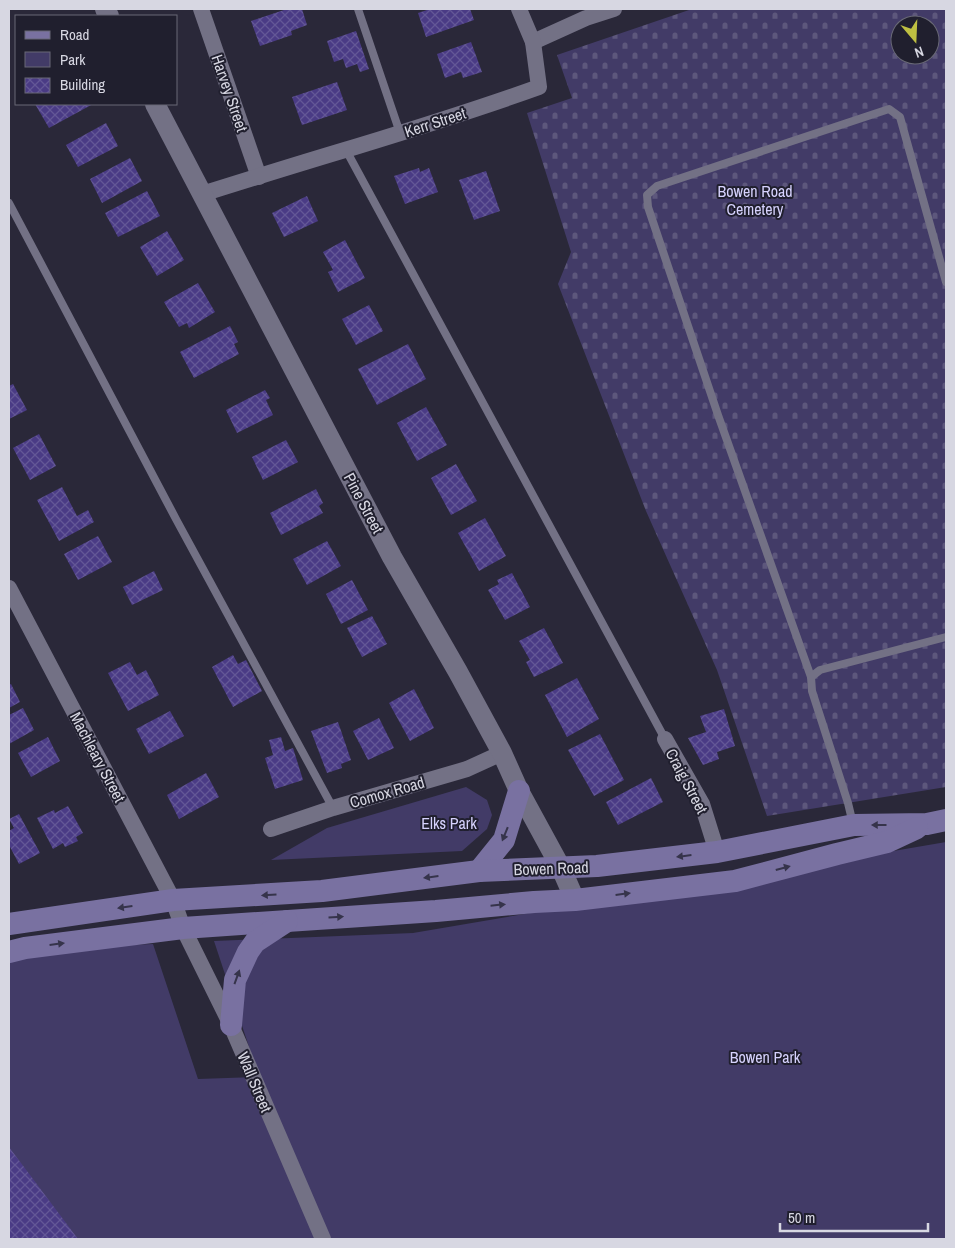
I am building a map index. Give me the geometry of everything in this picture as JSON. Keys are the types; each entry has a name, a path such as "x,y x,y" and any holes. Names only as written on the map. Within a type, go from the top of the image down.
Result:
{"main road":[{"path":"479,871 504,840 519,792"},
{"name":"Bowen Road","path":"173,900 322,891 479,871 597,866 717,852 854,825 937,822"},
{"name":"Bowen Road","path":"183,928 575,900 736,881 887,842 937,822"},
{"path":"9,924 173,900"},
{"path":"231,1025 235,980 248,952 255,942 288,921"},
{"path":"9,952 25,948 183,928"}],"street":[{"name":"Harvey Street","path":"202,9 259,177"},
{"path":"519,9 533,42 586,18 614,9"},
{"name":"Kerr Street","path":"202,194 400,134 539,87 533,42"},
{"name":"Pine Street","path":"156,105 392,557 502,752 519,792 561,868 575,900"},
{"name":"Machleary Street","path":"9,588 173,900 183,928"},
{"name":"Craig Street","path":"665,739 702,804 717,852"},
{"name":"Comox Road","path":"271,829 333,808 468,769 502,752"},
{"name":"Wall Street","path":"183,928 231,1025 323,1239"}],"lane":[{"path":"358,9 400,134"},
{"path":"854,825 812,691 811,677 715,405 648,207 647,195 657,186 889,110 900,117 946,282"},
{"path":"346,150 665,739"},
{"path":"9,202 176,521 333,808"},
{"path":"811,677 820,670 946,637"}],"green space":[{"name":"Bowen Road Cemetery","path":"692,9 946,9 946,787 767,816 717,670 646,511 558,284 571,252 527,113 572,98 557,55"},
{"name":"Elks Park","path":"466,787 487,800 492,815 487,829 462,851 271,860 327,828"},
{"name":"Bowen Park","path":"946,842 946,1239 9,1239 9,950 153,944 198,1079 259,1077 214,941 413,933"}],"building":[{"path":"287,9 302,9 307,25 291,31 292,35 260,46 251,21"},
{"path":"430,9 470,9 474,20 426,37 418,13"},
{"path":"356,31 369,69 360,72 357,64 346,68 343,59 334,62 327,41"},
{"path":"471,42 482,72 463,78 461,72 445,78 437,54"},
{"path":"337,82 347,110 302,125 292,97"},
{"path":"36,105 91,105 49,128"},
{"path":"106,123 118,146 78,167 66,145"},
{"path":"130,158 142,181 102,203 90,179"},
{"path":"419,168 420,172 429,168 438,192 405,204 394,176"},
{"path":"486,171 500,211 474,220 459,180"},
{"path":"147,191 160,216 118,237 105,213"},
{"path":"307,196 318,221 284,237 272,213"},
{"path":"167,231 184,260 157,276 140,247"},
{"path":"345,240 365,278 338,292 328,272 333,270 323,252"},
{"path":"198,283 215,312 189,328 187,323 179,327 164,302"},
{"path":"369,305 383,331 356,345 342,319"},
{"path":"230,326 238,342 234,344 239,354 194,378 180,352"},
{"path":"408,344 426,379 377,405 358,369"},
{"path":"13,384 27,410 9,419 9,386"},
{"path":"265,390 270,398 266,400 273,415 237,433 226,410"},
{"path":"426,407 447,445 417,461 397,423"},
{"path":"39,434 56,466 30,480 13,448"},
{"path":"286,440 298,462 263,480 252,457"},
{"path":"456,464 477,501 451,515 431,478"},
{"path":"62,487 77,516 88,510 94,522 59,541 37,500"},
{"path":"316,489 323,503 319,506 323,513 281,535 270,513"},
{"path":"485,518 506,556 479,571 458,533"},
{"path":"98,536 112,562 78,580 64,554"},
{"path":"327,541 341,566 307,585 293,559"},
{"path":"154,571 163,590 132,605 123,587"},
{"path":"512,573 530,607 505,620 488,590 499,584 497,580"},
{"path":"352,580 368,610 341,624 326,594"},
{"path":"372,616 387,644 362,657 347,628"},
{"path":"544,628 563,663 534,677 526,662 530,660 519,641"},
{"path":"233,655 238,664 246,660 262,691 233,707 212,667"},
{"path":"130,662 137,675 146,670 159,695 128,711 108,673"},
{"path":"577,678 599,719 567,737 545,695"},
{"path":"11,684 20,702 9,708 9,685"},
{"path":"414,689 434,728 410,741 389,703"},
{"path":"23,708 34,730 9,744 9,715"},
{"path":"724,709 735,746 717,752 719,759 703,765 688,738 706,732 700,716"},
{"path":"170,711 184,736 149,754 136,729"},
{"path":"379,718 394,748 368,760 353,731"},
{"path":"338,722 351,760 341,764 342,768 327,773 311,731"},
{"path":"600,734 624,780 594,796 568,750"},
{"path":"48,737 60,761 31,777 18,753"},
{"path":"281,737 285,751 293,748 303,780 275,789 265,758 273,755 269,740"},
{"path":"206,773 219,797 179,819 167,795"},
{"path":"651,778 663,802 618,825 606,802"},
{"path":"68,806 83,833 76,837 78,841 65,847 63,843 53,849 37,818 54,810 55,813"},
{"path":"19,814 40,853 19,864 9,845 9,831 14,828 9,819"},
{"path":"9,1147 78,1239 9,1239"}]}
